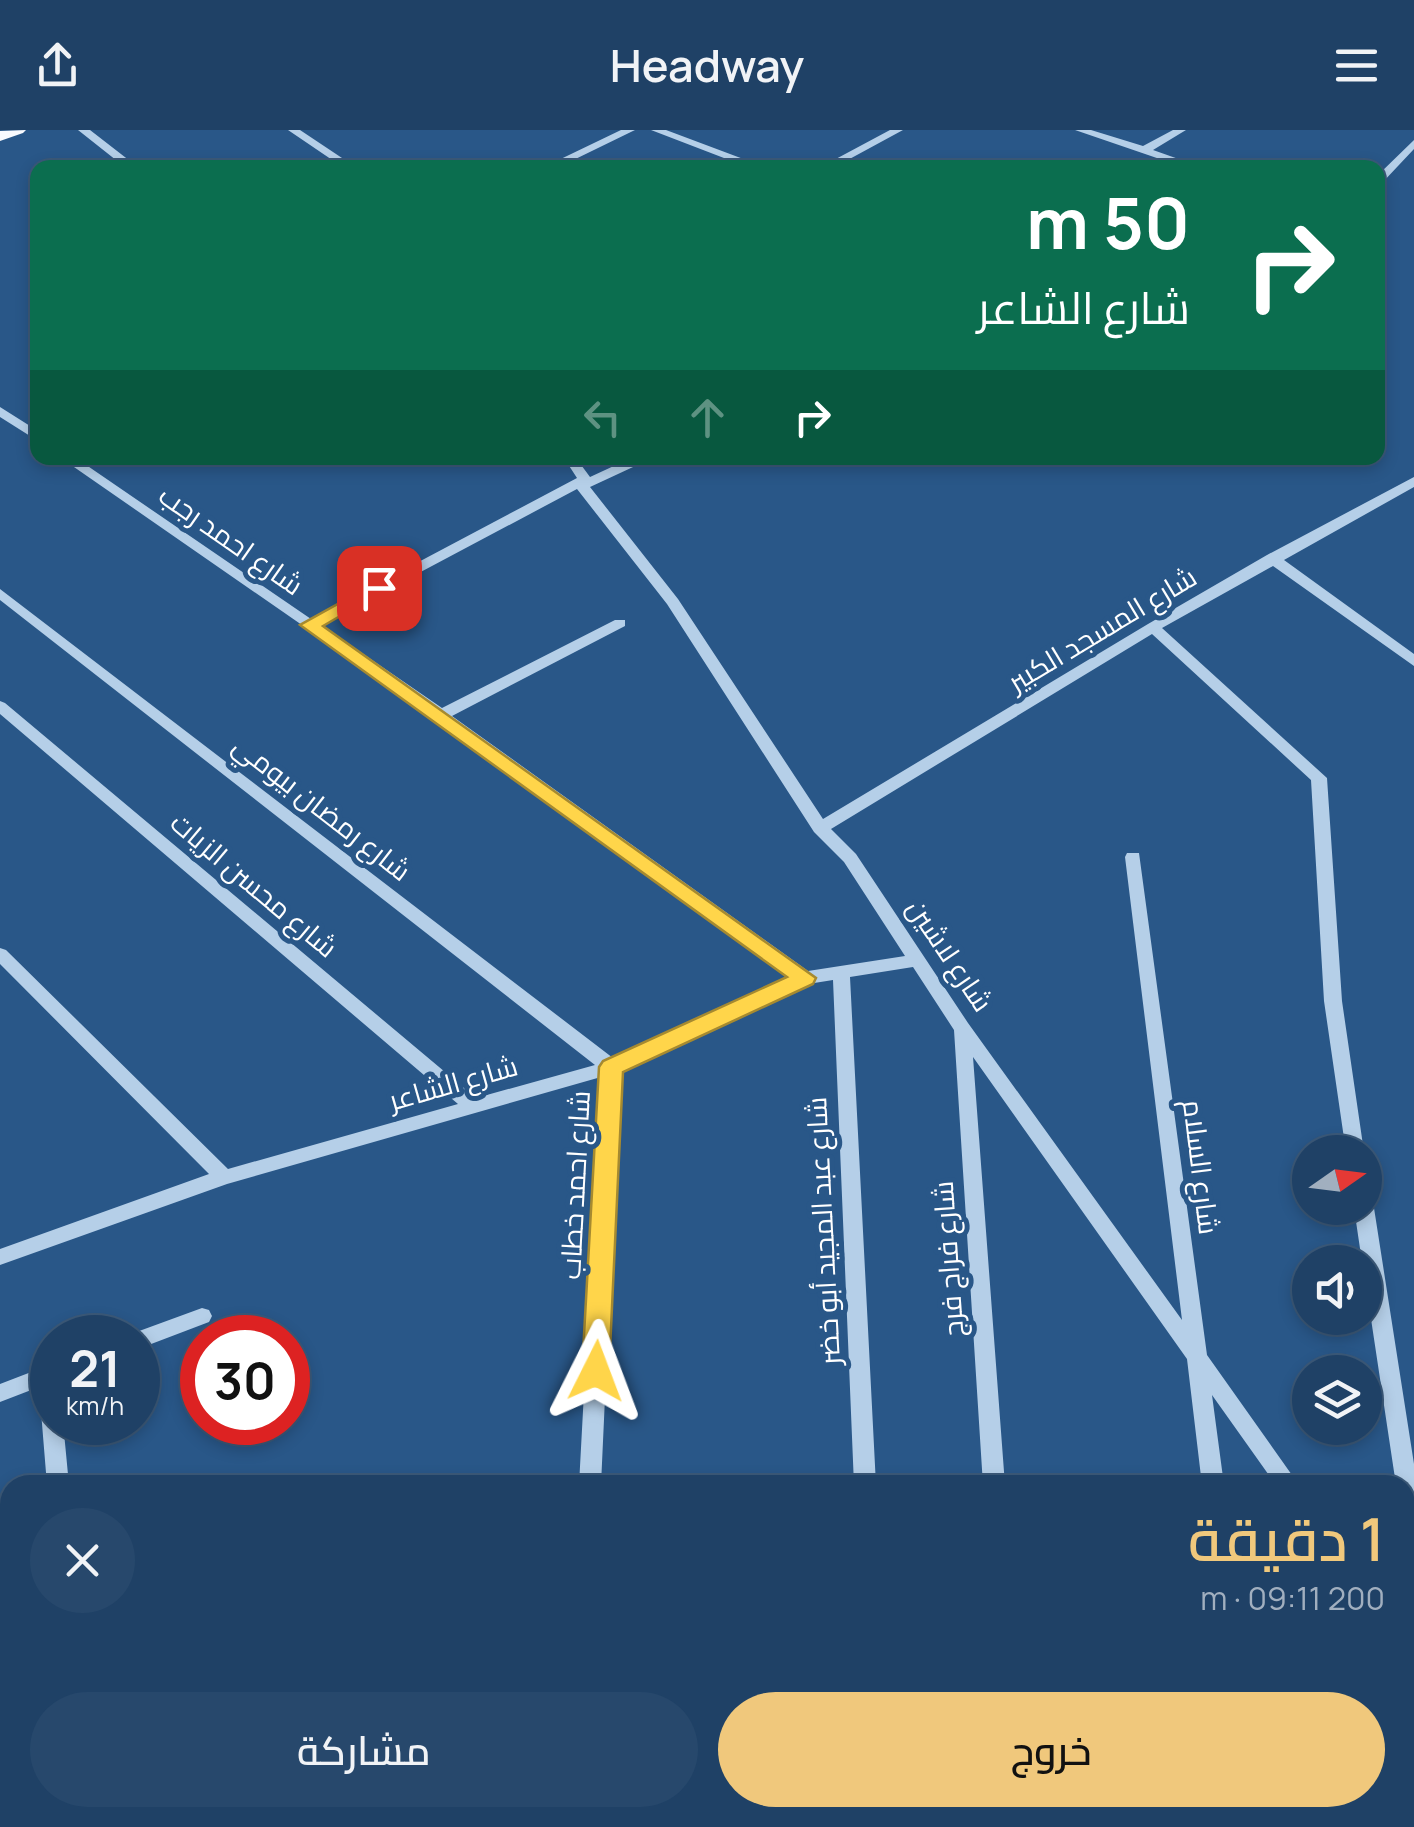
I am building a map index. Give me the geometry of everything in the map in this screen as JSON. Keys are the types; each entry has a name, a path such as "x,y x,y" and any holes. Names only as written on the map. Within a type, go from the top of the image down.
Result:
{"main road":[{"path":"0,136 18,130"}],"street":[{"path":"83,130 123,160"},
{"path":"292,130 339,160"},
{"path":"564,160 630,130"},
{"path":"656,130 740,160"},
{"path":"840,160 898,130"},
{"path":"1080,130 1175,160"},
{"path":"1144,150 1181,130"},
{"path":"1385,173 1414,142"},
{"path":"0,410 30,431"},
{"name":"شارع احمد رجب","path":"78,465 441,714 805,978"},
{"name":"شارع لاشين","path":"574,465 673,602 820,828 850,858 962,1028 1281,1475"},
{"path":"310,625 584,482 624,465"},
{"name":"شارع المسجد الكبير","path":"820,828 1272,558 1414,481"},
{"path":"1272,558 1414,661"},
{"name":"شارع رمضان بيومي","path":"0,593 611,1067"},
{"path":"441,714 620,623"},
{"path":"1153,628 1319,778 1333,1001 1353,1135"},
{"name":"شارع محسن الزيات","path":"0,706 473,1106"},
{"name":"شارع السلام","path":"1132,857 1211,1475"},
{"path":"0,954 224,1176"},
{"name":"شارع الشاعر","path":"0,1257 224,1176 611,1067 805,978 916,960"},
{"name":"شارع عبد المجيد أبو خضر","path":"842,973 865,1475"},
{"name":"شارع فراج فرج","path":"962,1028 993,1475"},
{"name":"شارع احمد خطاب","path":"591,1475 611,1067"},
{"path":"1367,1225 1405,1475"},
{"path":"0,1393 30,1382"},
{"path":"55,1445 57,1475"}],"route":[{"path":"379,588 310,625 441,714 805,978 611,1067 596,1371"}]}
